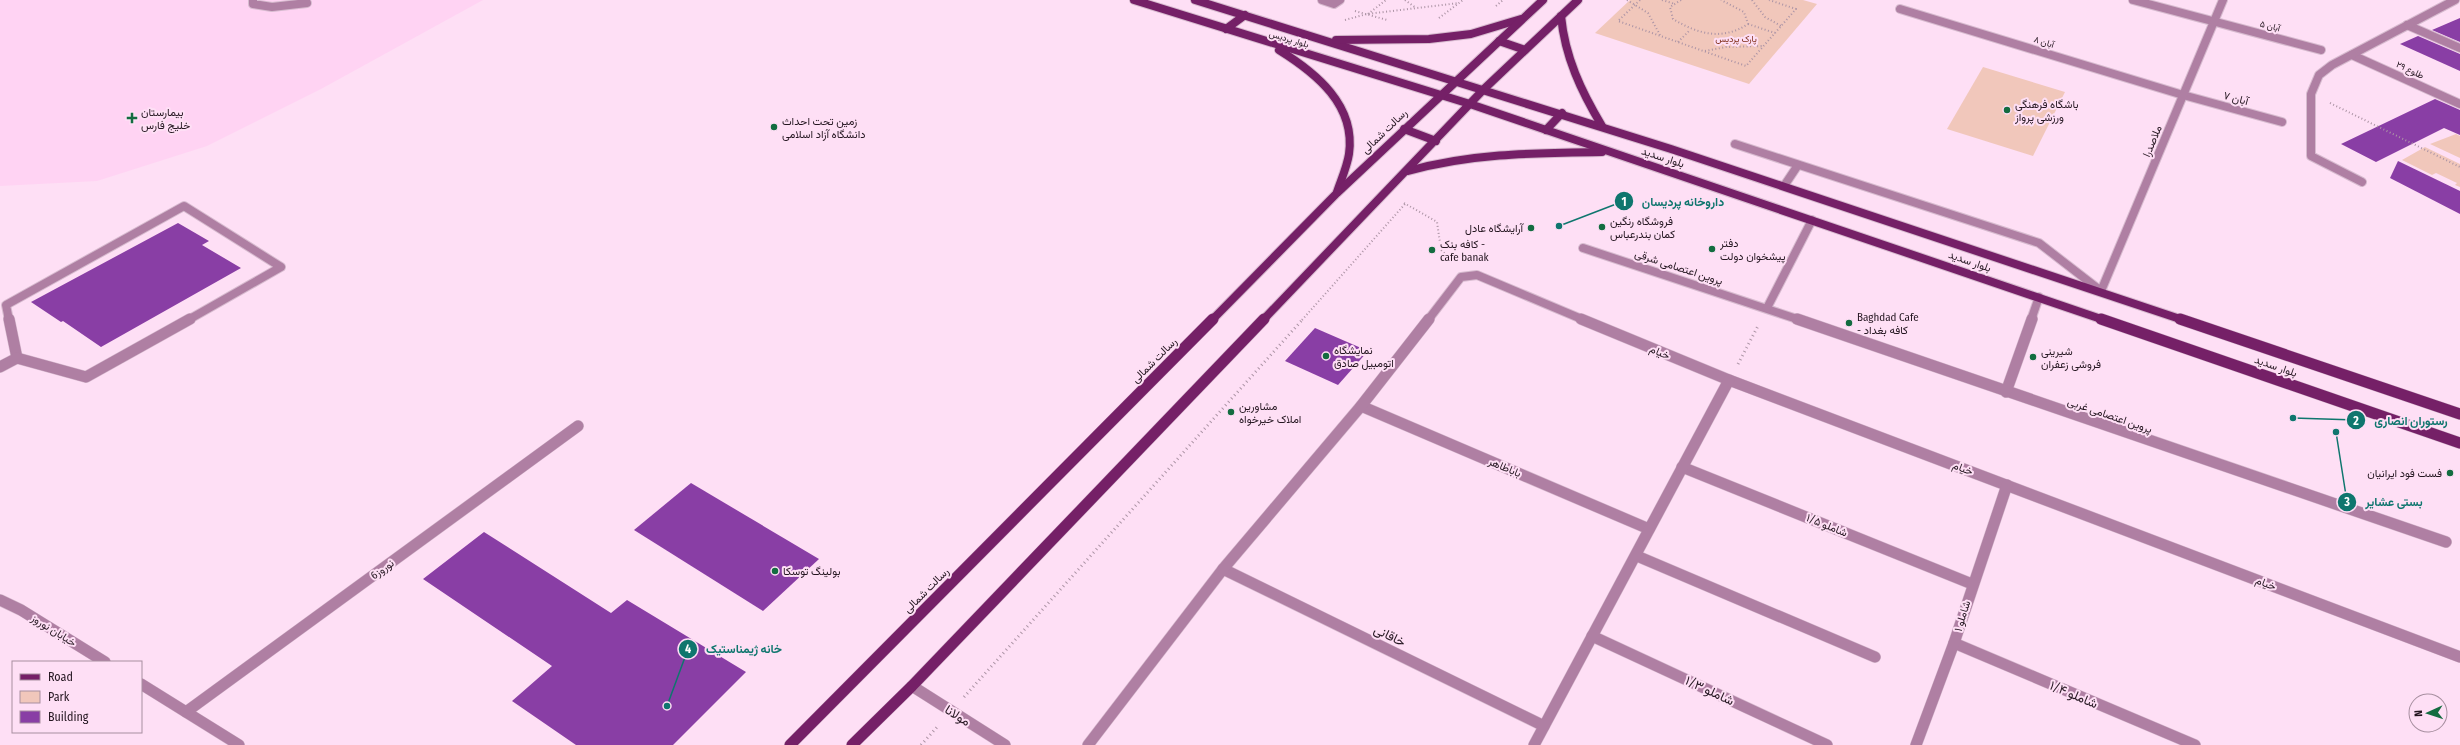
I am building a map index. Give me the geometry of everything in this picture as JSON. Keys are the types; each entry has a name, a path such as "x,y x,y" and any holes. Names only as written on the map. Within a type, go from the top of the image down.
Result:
{"main road":[{"name":"بلوار پردیس","path":"1134,0 1265,42 1470,104"},
{"name":"بلوار پردیس","path":"1195,0 1484,89"},
{"name":"رسالت شمالی","path":"790,745 1337,193 1440,94 1543,0"},
{"path":"852,745 912,686 1436,141 1484,89 1578,0"},
{"path":"1226,29 1245,15"},
{"path":"1561,16 1562,34 1566,54 1577,83 1602,126"},
{"path":"1324,40 1430,39 1471,34 1523,18"},
{"path":"1499,41 1525,50"},
{"path":"1265,42 1301,64 1335,95 1348,124 1349,153 1337,193"},
{"name":"بلوار سدید","path":"1484,89 1602,126 2101,291 2460,414"},
{"name":"بلوار سدید","path":"1470,104 2039,297 2460,443"},
{"path":"1546,130 1562,113"},
{"path":"1404,129 1436,141"},
{"path":"1406,171 1434,162 1464,156 1513,152 1610,152"}],"street":[{"path":"253,0 253,4 272,7 307,3"},
{"path":"1322,0 1337,2"},
{"name":"آبان ۵","path":"2133,0 2321,50"},
{"name":"ملاصدرا","path":"2101,291 2223,0"},
{"path":"2362,182 2311,156 2311,94 2319,75 2332,65 2455,0"},
{"name":"آبان ۸","path":"1900,9 2184,95"},
{"path":"2407,25 2460,48"},
{"name":"طلوع ۲۹","path":"2352,55 2460,104"},
{"name":"آبان ۷","path":"2184,95 2282,122"},
{"path":"1735,144 2039,243 2101,291"},
{"path":"1784,186 1798,165"},
{"path":"0,367 17,358 86,377 281,267 184,206 6,305 17,358"},
{"path":"1767,308 1812,220"},
{"name":"پروین اعتصامی شرقی","path":"1583,248 1767,308"},
{"path":"1088,745 1223,569 1361,406 1461,277 1468,275"},
{"name":"خیام","path":"1468,275 1477,275 1729,380 2460,657"},
{"path":"2006,392 2039,297"},
{"name":"پروین اعتصامی غربی","path":"1767,308 2006,392 2446,542"},
{"path":"1534,745 1592,636 1637,556 1649,528 1729,380"},
{"name":"باباطاهر","path":"1361,406 1649,528"},
{"name":"نوروز6","path":"186,712 578,426"},
{"name":"شاملو ۱/۵","path":"1682,467 1972,584"},
{"name":"شاملو ۱","path":"1916,745 1954,643 1972,584 2007,485"},
{"path":"1637,556 1875,657"},
{"name":"خاقانی","path":"1223,569 1544,726"},
{"name":"خیابان نوروز","path":"0,600 21,610 104,661"},
{"name":"شاملو ۱/۳","path":"1592,636 1827,745"},
{"name":"شاملو ۱/۴","path":"1954,643 2195,745"},
{"path":"142,685 239,745"},
{"name":"مولانا","path":"912,686 1005,745"}],"path":[{"path":"1367,14 1386,0"},
{"path":"1405,0 1417,8"},
{"path":"1627,0 1637,3 1649,14 1657,26 1660,36"},
{"path":"1640,0 1618,21 1746,66 1796,9 1769,0"},
{"path":"1662,0 1675,4"},
{"path":"1680,0 1670,7 1673,19 1690,30 1714,35 1729,34 1737,33 1748,24"},
{"path":"1723,0 1744,12 1748,24"},
{"path":"1752,0 1765,17 1781,26"},
{"path":"1337,2 1367,14 1388,20"},
{"path":"1748,24 1775,33"},
{"path":"1678,42 1690,30"},
{"path":"1704,51 1726,47 1764,46"},
{"path":"2311,94 2460,167"},
{"path":"1385,193 1437,222 1441,250 1468,275"},
{"path":"921,745 1405,204"},
{"path":"1729,380 1767,308"}],"shaded area":[{"name":"بیمارستان خلیج فارس","path":"0,0 483,0 321,89 207,146 97,181 0,186"}],"green space":[{"name":"پارک پردیس","path":"1630,0 1803,0 1817,4 1749,84 1595,33"},
{"name":"باشگاه فرهنگی ورزشی پرواز","path":"1983,67 2065,92 2033,156 1947,129"},
{"path":"2456,134 2460,136 2460,158 2430,144"},
{"path":"2425,147 2460,164 2460,187 2455,185 2457,183 2436,173 2432,175 2402,160"}],"building":[{"path":"2460,18 2460,42 2432,30"},
{"path":"2418,36 2460,54 2460,71 2400,44"},
{"path":"2435,99 2460,110 2460,135 2444,128 2376,162 2341,144"},
{"path":"2398,161 2460,191 2460,214 2390,178"},
{"path":"178,223 209,241 202,245 241,268 101,347 63,321 61,322 31,302"},
{"name":"نمایشگاه اتومبیل صادق","path":"1315,328 1368,351 1338,385 1285,361"},
{"path":"691,483 819,559 763,611 634,530"},
{"path":"484,532 611,613 627,600 746,672 673,745 576,745 512,701 552,666 423,579"}],"place":[{"name":"باشگاه فرهنگی ورزشی پرواز","path":"2007,110"},
{"name":"بیمارستان خلیج فارس","path":"132,118"},
{"name":"زمین تحت احداث دانشگاه آزاد اسلامی","path":"774,127"},
{"name":"داروخانه پردیسان","path":"1559,226"},
{"name":"فروشگاه رنگین کمان بندرعباس","path":"1602,227"},
{"name":"آرایشگاه عادل","path":"1531,228"},
{"name":"دفتر پیشخوان دولت","path":"1712,249"},
{"name":"کافه بنک - cafe banak","path":"1432,250"},
{"name":"Baghdad Cafe - کافه بغداد","path":"1849,323"},
{"name":"نمایشگاه اتومبیل صادق","path":"1326,356"},
{"name":"شیرینی فروشی زعفران","path":"2033,357"},
{"name":"مشاورین املاک خیرخواه","path":"1231,412"},
{"name":"رستوران انصاری","path":"2293,418"},
{"name":"بستی عشایر","path":"2336,432"},
{"name":"فست فود ایرانیان","path":"2450,473"},
{"name":"بولینگ توسکا","path":"775,571"},
{"name":"خانه ژیمناستیک","path":"667,706"}]}
